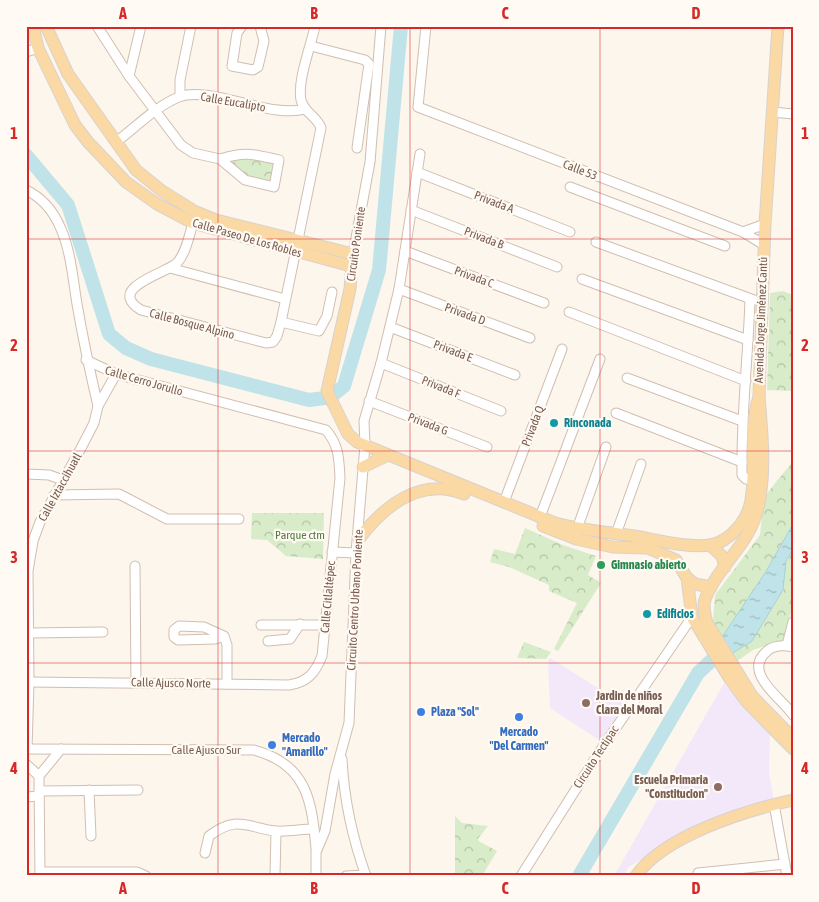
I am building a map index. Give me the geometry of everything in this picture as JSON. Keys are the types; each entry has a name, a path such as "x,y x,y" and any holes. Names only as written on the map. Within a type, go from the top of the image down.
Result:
{"main road":[{"name":"Calle Paseo De Los Robles","path":"33,26 38,48 75,125 88,142 126,182 157,204 193,223 295,247 353,254"},
{"name":"Calle Paseo De Los Robles","path":"46,26 68,74 136,170 162,191 194,211 216,220 351,266"},
{"name":"Avenida Jorge Jiménez Cantú","path":"713,642 704,611 705,598 747,535 759,503 762,416 758,397 764,245 778,26"},
{"path":"53,81 68,74"},
{"path":"126,182 136,170"},
{"name":"Circuito Poniente","path":"353,254 350,289 327,382 327,391 348,434 357,442 540,517 577,529 684,544"},
{"path":"711,587 695,584 687,578 676,560 676,553 684,544 710,544 722,540 739,527 751,502 754,412 758,397"},
{"path":"363,467 388,455"},
{"path":"358,540 375,518 411,493 432,489 452,489 576,540 613,547 648,548 676,560"},
{"path":"710,544 722,556 725,567"},
{"path":"687,578 692,617 713,642 746,701 791,740"},
{"path":"636,876 651,860 683,839 719,822 774,804 793,800"}],"street":[{"path":"97,26 129,76 181,145 193,153 220,160 244,180 274,187 279,160 248,153 240,153 220,160"},
{"path":"129,76 141,26"},
{"path":"116,142 180,96 180,80 191,26"},
{"path":"242,26 237,33 232,66 253,70 258,67 264,41 260,26"},
{"path":"315,26 300,89 305,109 318,120 321,128 281,322 319,331 327,316 332,292"},
{"name":"Circuito Poniente","path":"353,254 370,162 381,26"},
{"name":"Calle 53","path":"426,26 418,107 659,202 743,232 764,245"},
{"path":"311,46 365,60 369,64 357,148"},
{"path":"26,52 38,48"},
{"name":"Calle Eucalipto","path":"180,96 198,95 290,112 305,109"},
{"path":"772,112 793,114"},
{"name":"Circuito Centro Urbano Poniente","path":"341,754 349,723 356,553 365,445 364,421 399,290 420,154"},
{"name":"Privada A","path":"417,172 570,232"},
{"path":"570,187 725,246"},
{"path":"26,190 36,194 50,208 62,229 70,260 86,360 98,406"},
{"path":"653,218 659,202"},
{"name":"Privada B","path":"411,210 557,267"},
{"name":"Calle Bosque Alpino","path":"193,223 185,249 177,262 170,268 136,284 132,290 131,298 135,306 141,310 266,343 273,342 281,322"},
{"path":"743,232 765,224"},
{"path":"596,242 750,300 762,300"},
{"name":"Privada C","path":"405,251 544,303"},
{"path":"170,268 285,299"},
{"path":"582,279 748,340"},
{"name":"Privada D","path":"399,290 530,338"},
{"path":"750,300 742,420 742,475 746,479 753,479"},
{"path":"570,312 746,381"},
{"name":"Privada E","path":"390,327 515,375"},
{"name":"Privada Q","path":"504,502 562,349"},
{"path":"540,517 600,359"},
{"name":"Calle Cerro Jorullo","path":"86,360 116,374 326,430"},
{"name":"Privada F","path":"381,363 501,411"},
{"name":"Calle Iztaccíhuatl","path":"26,749 30,561 40,522 94,423 98,406 116,374"},
{"path":"627,378 742,420"},
{"name":"Privada G","path":"369,401 487,447"},
{"path":"616,412 742,462"},
{"name":"Calle Citlaltépec","path":"311,677 322,656 340,478 339,454 334,440 326,430"},
{"path":"577,529 606,447"},
{"path":"616,534 641,464"},
{"path":"26,474 49,475 63,480"},
{"path":"54,495 119,494 166,518 239,519"},
{"path":"332,552 356,553"},
{"path":"135,566 136,683"},
{"name":"Circuito Tectipac","path":"521,876 610,735 692,617"},
{"path":"793,622 790,646 776,647 767,651 761,659 760,667 764,684 793,715"},
{"path":"268,641 290,639 300,624"},
{"path":"261,625 326,625"},
{"path":"224,636 215,639 178,640 174,636 174,630 178,626 204,626 224,636 227,645 227,684"},
{"path":"29,633 103,632"},
{"name":"Calle Ajusco Norte","path":"28,682 289,685 301,683 311,677"},
{"name":"Calle Ajusco Sur","path":"26,749 254,750 269,753 281,759 303,784 310,800 316,852"},
{"path":"61,749 39,776 40,874 137,872 146,876"},
{"path":"316,876 316,852 326,831 334,774 341,754"},
{"path":"341,754 343,794 353,838 366,876 346,876"},
{"path":"26,764 39,776"},
{"path":"89,790 91,836"},
{"path":"26,796 39,793 89,790 138,790"},
{"path":"774,804 787,876"},
{"path":"205,853 209,836 229,824 244,823 276,831 314,829"},
{"path":"275,876 276,831"},
{"path":"698,872 785,864"}],"shaded area":[{"name":"Jardin de niños Clara del Moral","path":"550,658 630,708 607,745 550,708 548,661"},
{"name":"Escuela Primaria \"Constitucion\"","path":"724,683 770,734 769,772 774,802 712,820 628,867 624,876 614,876"}],"green space":[{"path":"243,157 277,164 273,186 244,179 230,163"},
{"path":"783,291 793,295 793,391 767,390 770,293"},
{"path":"793,461 793,606 783,640 753,650 736,662 713,621 715,595 760,535 764,497"},
{"name":"Parque ctm","path":"252,513 324,513 323,559 286,556 267,540 251,539"},
{"path":"525,528 563,545 596,556 588,575 601,583 558,651 554,649 577,603 549,591 549,585 509,567 490,562 494,549 515,554"},
{"path":"524,642 551,652 546,659 517,658"},
{"path":"455,816 462,823 488,826 477,840 497,851 482,876 455,876"}],"water":[{"path":"793,524 793,549 786,561 783,590 752,641 731,654 722,637 765,573"}],"waterway":[{"path":"334,394 344,386 379,270 401,26"},
{"path":"26,155 68,205 109,334 126,348 151,359 309,400 325,398"},
{"path":"579,876 698,673 725,648"}],"place":[{"name":"Rinconada","path":"554,423"},
{"name":"Gimnasio abierto","path":"601,565"},
{"name":"Edificios","path":"647,614"},
{"name":"Jardin de niños Clara del Moral","path":"586,703"},
{"name":"Plaza \"Sol\"","path":"421,712"},
{"name":"Mercado \"Del Carmen\"","path":"519,717"},
{"name":"Mercado \"Amarillo\"","path":"272,745"},
{"name":"Escuela Primaria \"Constitucion\"","path":"718,787"}]}
